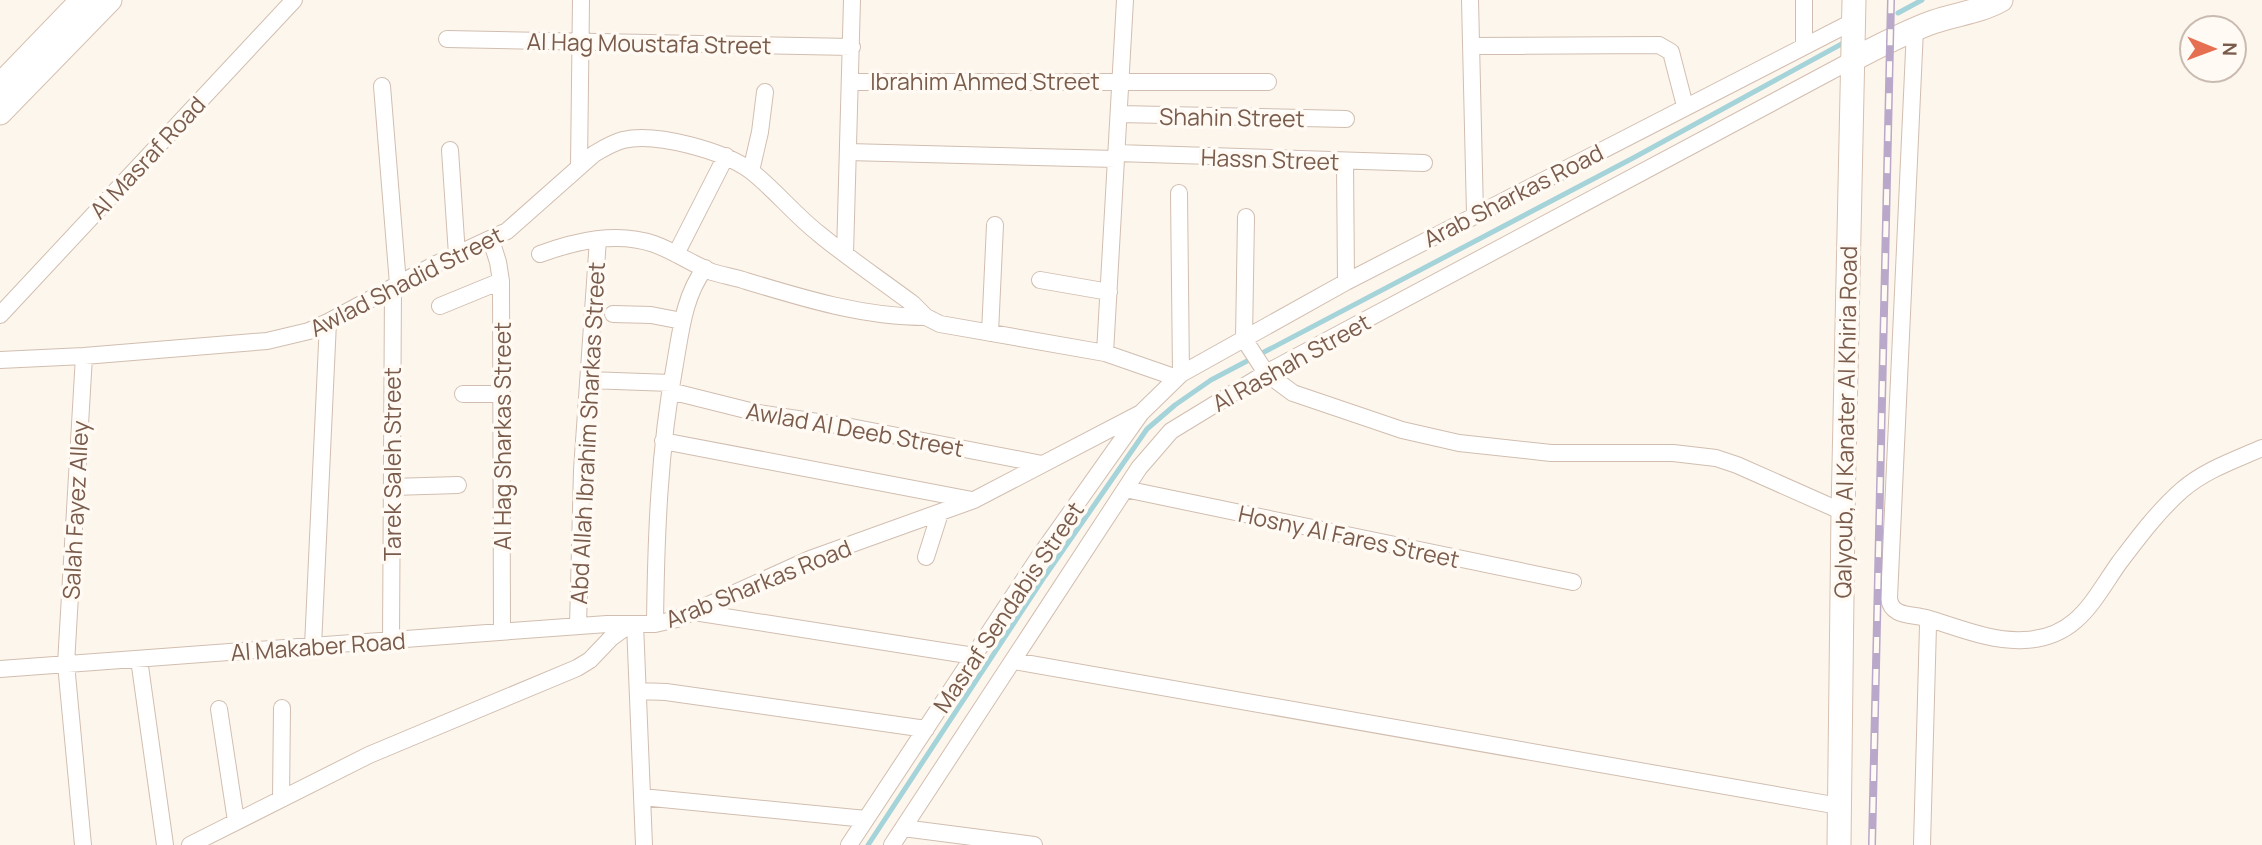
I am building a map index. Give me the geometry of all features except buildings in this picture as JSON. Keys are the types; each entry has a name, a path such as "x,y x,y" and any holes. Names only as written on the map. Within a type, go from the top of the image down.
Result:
{"main road":[{"path":"0,85 82,0"},
{"path":"0,113 110,0"},
{"path":"1852,60 1914,29 2001,0"},
{"name":"Qalyoub, Al Kanater Al Khiria Road","path":"1839,845 1854,11"}],"street":[{"name":"Al Masraf Road","path":"0,315 294,0"},
{"path":"579,166 581,0"},
{"path":"845,254 852,0"},
{"path":"1105,353 1125,0"},
{"path":"1470,0 1475,214"},
{"path":"1804,0 1804,46"},
{"name":"Arab Sharkas Road","path":"1179,376 1346,282 1804,46 1854,11"},
{"name":"Qalyoub, Al Kanater Al Khiria Road","path":"1914,29 1889,605 1893,610 1926,618"},
{"name":"Al Hag Moustafa Street","path":"447,39 852,47"},
{"path":"1471,46 1660,45 1671,52 1685,107"},
{"name":"Al Rashah Street","path":"892,845 1139,468 1171,431 1266,373 1852,60"},
{"name":"Ibrahim Ahmed Street","path":"850,82 1268,82"},
{"name":"Tarek Saleh Street","path":"382,86 395,286 391,641"},
{"path":"751,172 765,92"},
{"name":"Shahin Street","path":"1119,114 1346,119"},
{"name":"Awlad Shadid Street","path":"0,360 267,341 298,334 328,322 491,240 520,221 579,166 610,144 626,139 667,142 726,156 751,172 816,232 913,304 926,317"},
{"path":"450,150 457,255"},
{"name":"Hassn Street","path":"848,152 1424,163"},
{"path":"676,254 726,156"},
{"path":"1345,162 1346,282"},
{"path":"540,254 568,244 633,238 654,244 705,268 822,303 886,314 926,317 940,324 1105,353 1179,376 1179,193"},
{"path":"1246,217 1244,339 1266,373 1293,393 1402,430 1459,443 1518,450 1630,455 1673,453 1716,458 1843,512"},
{"path":"990,333 995,225"},
{"name":"Al Hag Sharkas Street","path":"491,240 501,281 502,632"},
{"name":"Abd Allah Ibrahim Sharkas Street","path":"578,626 582,470 598,240"},
{"path":"655,624 656,544 663,441 670,387 682,321 693,284 705,268"},
{"path":"1040,280 1109,292"},
{"path":"440,306 501,281"},
{"path":"613,314 651,315 682,321"},
{"path":"313,646 328,322"},
{"name":"Salah Fayez Alley","path":"83,845 66,664 84,356"},
{"name":"Masraf Sendabis Street","path":"849,845 1039,557 1141,413 1179,376"},
{"name":"Awlad Al Deeb Street","path":"588,380 670,387 758,413 850,427 1042,464"},
{"path":"463,394 502,394"},
{"name":"Arab Sharkas Road","path":"190,845 369,755 577,668 590,660 611,638 635,624 655,624 694,612 810,559 975,500 1141,413"},
{"path":"663,441 975,500"},
{"path":"1926,618 1994,638 2010,640 2027,640 2059,631 2085,612 2140,536 2182,490 2204,474 2262,448"},
{"path":"392,487 458,485"},
{"name":"Hosny Al Fares Street","path":"1125,489 1573,582"},
{"path":"926,558 940,513"},
{"path":"694,612 974,656"},
{"path":"1922,845 1928,625 1926,618"},
{"path":"635,624 644,845"},
{"name":"Al Makaber Road","path":"0,669 635,624"},
{"path":"139,659 165,845"},
{"path":"1014,660 1839,806"},
{"path":"638,691 666,692 926,729"},
{"path":"281,798 282,708"},
{"path":"219,709 236,821"},
{"path":"642,797 866,820"},
{"path":"902,828 1034,845"}],"waterway":[{"path":"1898,13 1922,0"},
{"path":"868,845 1045,576 1147,429 1175,405 1211,380 1635,157 1847,41"}],"railway":[{"path":"1872,845 1891,0"}]}
